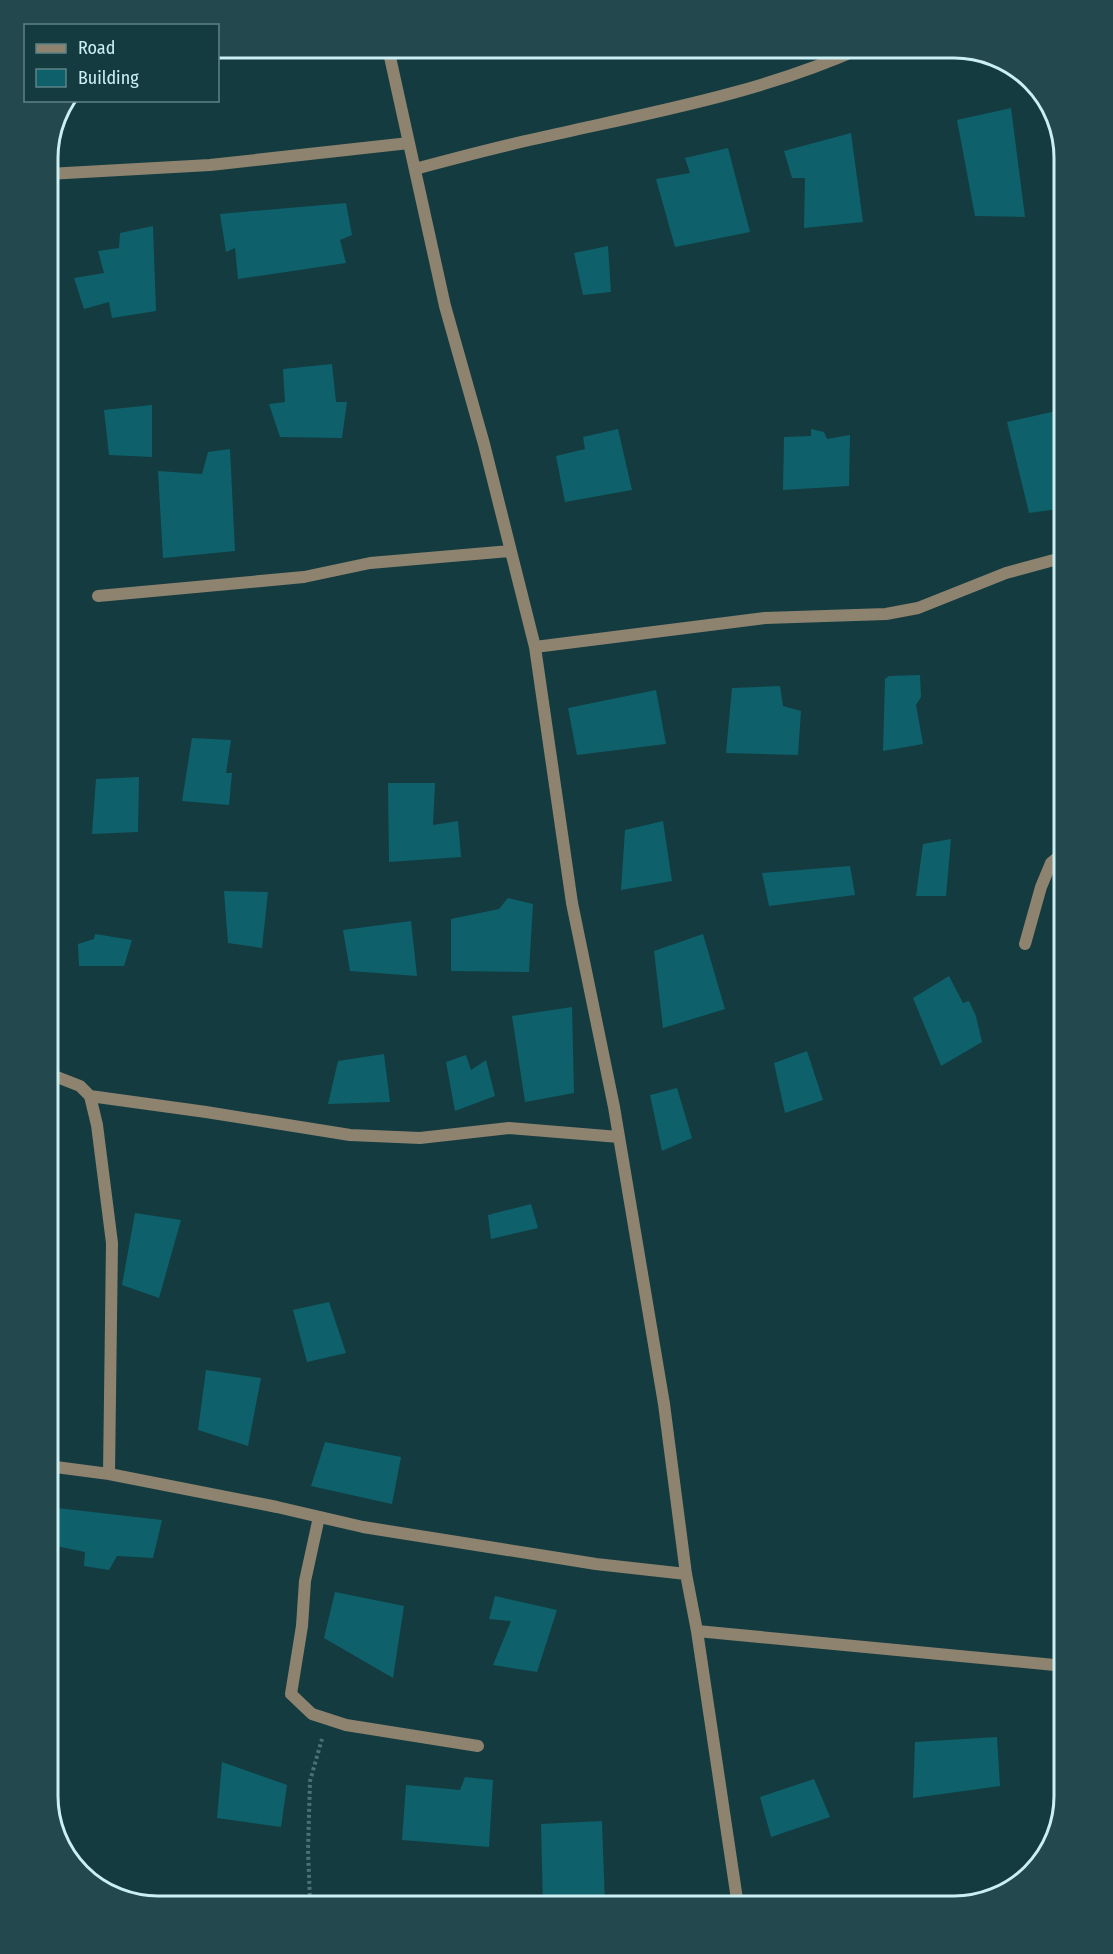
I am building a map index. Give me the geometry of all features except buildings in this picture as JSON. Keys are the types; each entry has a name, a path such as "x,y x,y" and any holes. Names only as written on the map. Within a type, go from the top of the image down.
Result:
{"street":[{"path":"390,58 445,306 484,444 535,647 572,903 619,1137 664,1404 686,1574 697,1631 736,1896"},
{"path":"415,169 754,87 837,59"},
{"path":"59,173 210,165 409,142"},
{"path":"98,596 304,577 370,563 511,551"},
{"path":"535,647 765,618 886,614 918,608 1006,573 1054,560"},
{"path":"1025,944 1041,887 1054,861"},
{"path":"58,1078 80,1086 90,1096 97,1125 112,1243 109,1474"},
{"path":"90,1096 350,1135 420,1138 509,1128 619,1137"},
{"path":"58,1467 109,1474 363,1527 596,1563 686,1574"},
{"path":"319,1517 305,1581 302,1626 291,1694 312,1714 346,1725 478,1746"},
{"path":"697,1631 1054,1665"}],"path":[{"path":"310,1895 310,1781 327,1719"}]}
